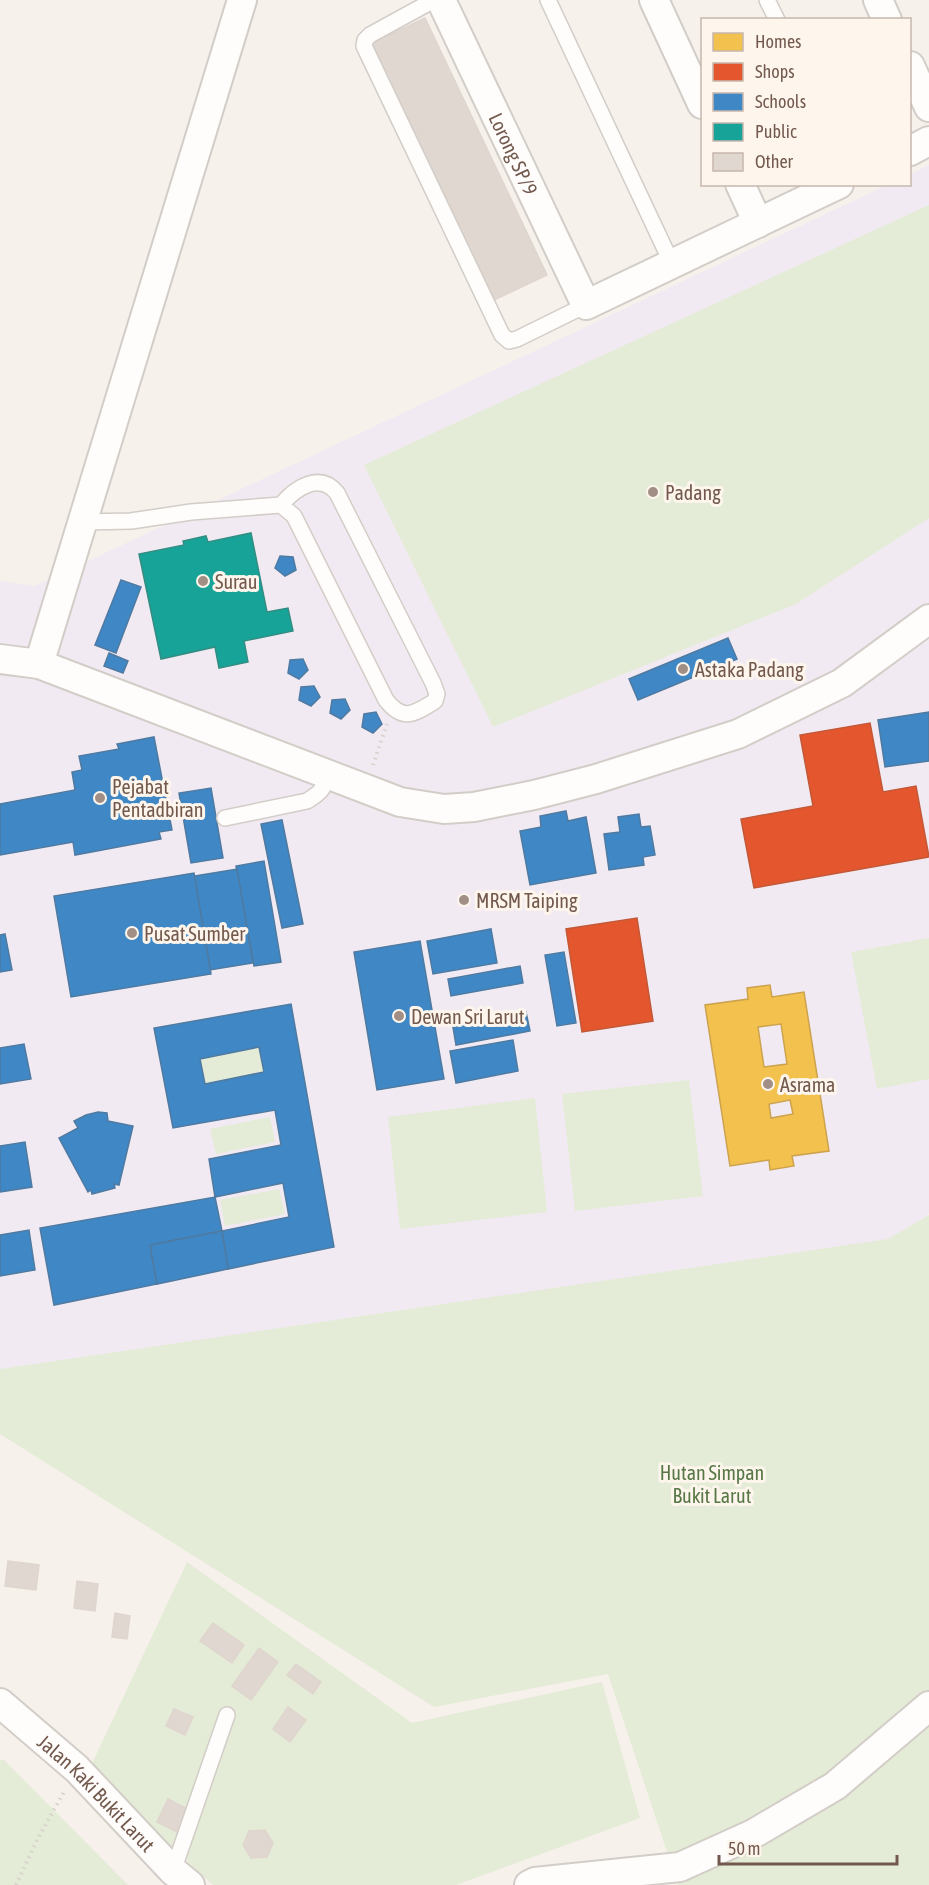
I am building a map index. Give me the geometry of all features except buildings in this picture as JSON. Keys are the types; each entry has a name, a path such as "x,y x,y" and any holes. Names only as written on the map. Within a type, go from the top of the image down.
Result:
{"street":[{"path":"39,664 242,0"},
{"name":"Lorong SP/9","path":"441,0 586,305"},
{"path":"654,0 701,102"},
{"path":"878,0 886,18"},
{"path":"911,70 929,107"},
{"path":"911,150 929,141"},
{"path":"741,186 758,223"},
{"path":"586,305 835,186"},
{"path":"0,659 39,664 366,789 400,801 444,809 474,807 534,795 738,734 842,683 929,619"},
{"name":"Jalan Kaki Bukit Larut","path":"0,1703 77,1769 181,1878"},
{"path":"529,1885 535,1882 680,1867 753,1834 836,1786 929,1706"}],"lane":[{"path":"434,0 370,35 365,40 364,46 502,335 509,341 517,339 586,305"},
{"path":"548,0 672,264"},
{"path":"767,0 776,18"},
{"path":"83,522 131,521 190,512 281,505 290,495 315,483 323,482 331,485 437,694 435,701 412,714 402,715 394,711 386,700 294,516 281,505"},
{"path":"225,818 307,801 325,786 325,777 321,771"},
{"path":"181,1878 227,1716"}],"path":[{"path":"366,789 385,728 394,711"},
{"path":"16,1885 38,1838 77,1769"}],"shaded area":[{"name":"MRSM Taiping","path":"929,165 929,1213 705,1409 0,1396 0,581 35,586 885,186 911,186 911,174"}],"green space":[{"name":"Padang","path":"929,205 929,518 796,604 493,727 364,465"},
{"path":"929,938 929,1079 877,1089 851,952"},
{"path":"259,1047 264,1072 205,1084 200,1059"},
{"path":"689,1080 703,1196 575,1211 562,1094"},
{"path":"535,1098 547,1212 400,1229 388,1117"},
{"path":"270,1117 275,1142 216,1154 210,1129"},
{"path":"279,1189 285,1214 225,1226 220,1200"},
{"name":"Hutan Simpan Bukit Larut","path":"929,1215 929,1885 678,1885 608,1674 434,1707 0,1434 0,1369 888,1239"},
{"path":"187,1562 412,1723 602,1682 640,1818 456,1885 213,1885 89,1770"},
{"path":"3,1759 128,1885 0,1885 0,1761"}],"place":[{"name":"Padang","path":"653,492"},
{"name":"Surau","path":"203,581"},
{"name":"Astaka Padang","path":"683,669"},
{"name":"Pejabat Pentadbiran","path":"100,798"},
{"name":"MRSM Taiping","path":"464,900"},
{"name":"Pusat Sumber","path":"132,933"},
{"name":"Dewan Sri Larut","path":"399,1016"},
{"name":"Asrama","path":"768,1084"}]}
